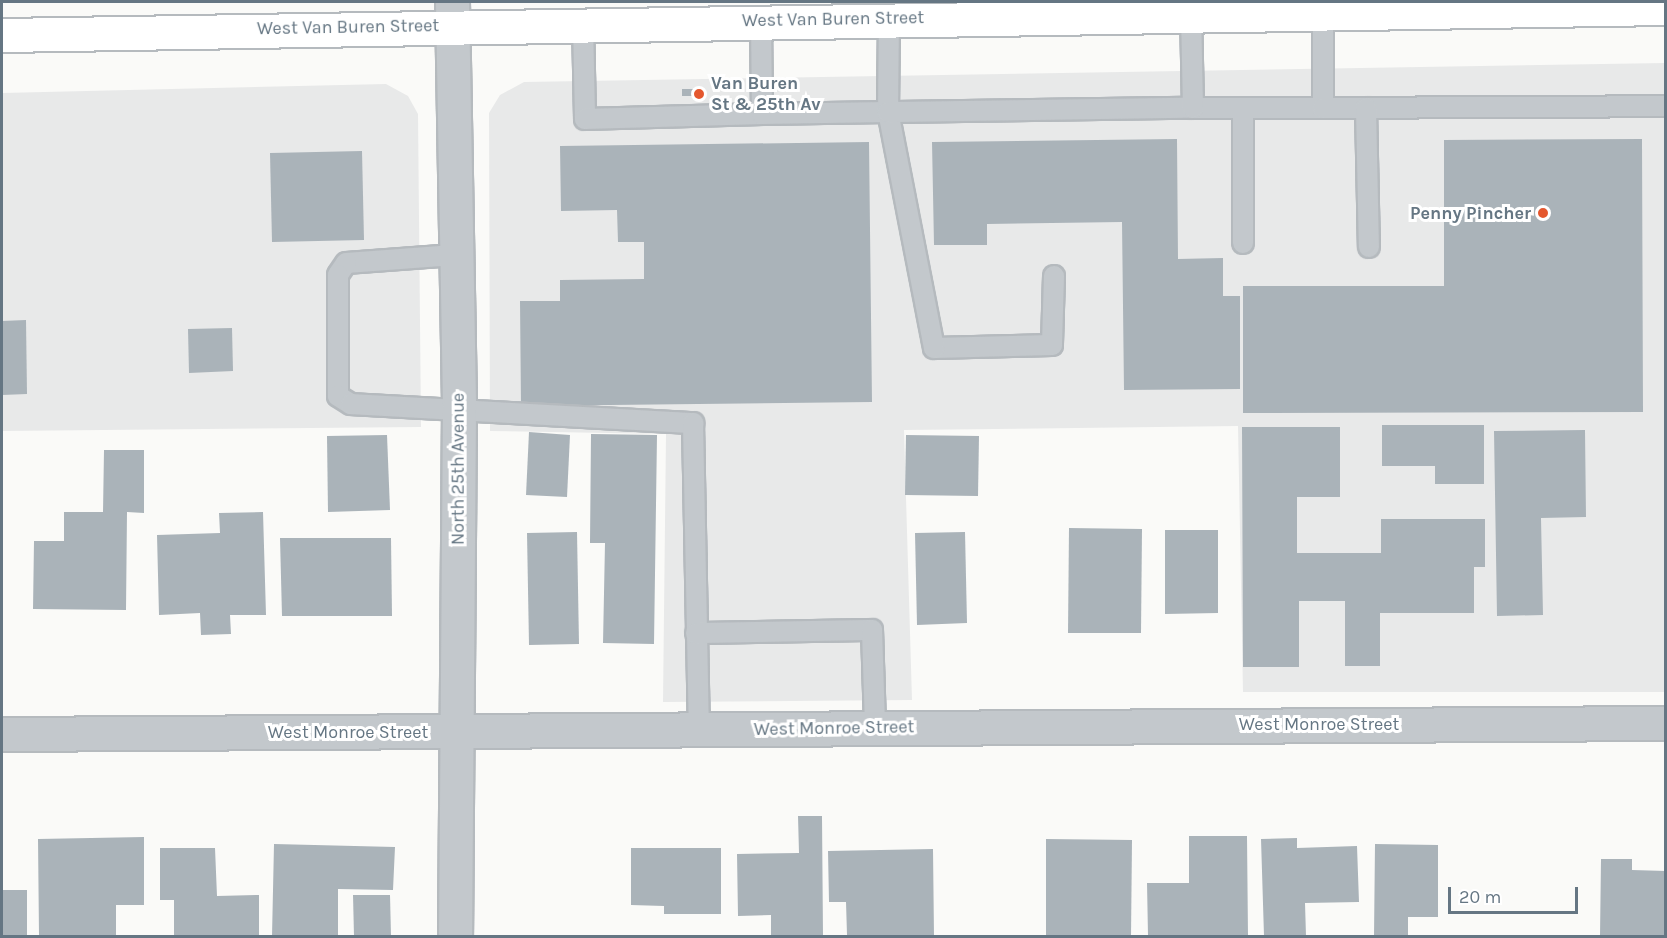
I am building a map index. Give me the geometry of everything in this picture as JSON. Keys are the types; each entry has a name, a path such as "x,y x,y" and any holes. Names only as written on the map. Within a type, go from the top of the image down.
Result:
{"main road":[{"name":"West Van Buren Street","path":"2,35 452,13 583,22 761,20 843,10 890,18 948,10 1191,15 1323,13 1414,6 1665,8"}],"street":[{"name":"North 25th Avenue","path":"452,13 454,255 459,408 455,936"},
{"name":"West Monroe Street","path":"2,734 1665,723"}],"lane":[{"path":"1323,13 1323,108"},
{"path":"1191,15 1193,108"},
{"path":"890,18 888,112 934,348 1052,345 1054,276"},
{"path":"761,20 762,114"},
{"path":"583,22 585,118 1193,108 1665,106"},
{"path":"1243,108 1243,243"},
{"path":"1366,108 1369,248"},
{"path":"454,255 346,262 338,275 338,396 351,404 459,408 527,417 693,423 699,729"},
{"path":"696,633 872,630 875,728"}],"shaded area":[{"path":"1665,63 1665,692 1243,692 1238,426 904,430 912,700 663,702 666,434 490,431 489,113 500,95 524,82"},
{"path":"386,84 408,96 418,114 421,427 2,431 2,93"}],"building":[{"path":"682,89 705,89 705,96 682,96"},
{"path":"1177,139 1178,259 1223,258 1223,296 1240,296 1240,389 1124,390 1122,222 987,224 987,245 934,245 932,142"},
{"name":"Penny Pincher","path":"1642,139 1643,412 1243,413 1243,286 1444,286 1444,140"},
{"path":"869,142 872,402 521,406 520,301 560,301 560,280 644,279 644,242 618,242 617,210 561,211 560,146"},
{"path":"362,151 364,240 272,242 270,153"},
{"path":"26,320 27,394 2,395 2,321"},
{"path":"232,328 233,371 189,373 188,329"},
{"path":"1382,425 1484,425 1484,484 1435,484 1435,466 1382,466"},
{"path":"1242,427 1340,427 1340,497 1297,497 1297,553 1381,553 1381,519 1485,519 1485,567 1474,567 1474,613 1380,613 1380,666 1345,666 1345,601 1299,601 1299,667 1243,667"},
{"path":"1585,430 1586,517 1541,518 1543,615 1497,616 1494,431"},
{"path":"529,432 570,435 567,497 526,495"},
{"path":"591,434 657,435 654,644 603,643 605,543 590,543"},
{"path":"387,435 390,510 328,512 327,436"},
{"path":"906,435 979,436 978,496 905,495"},
{"path":"104,450 144,450 144,513 127,512 126,610 33,609 34,541 64,541 64,512 103,512"},
{"path":"263,512 266,615 230,615 231,634 201,635 200,613 159,615 157,535 220,533 219,513"},
{"path":"1069,528 1142,529 1141,633 1068,633"},
{"path":"1165,530 1218,530 1218,613 1165,614"},
{"path":"577,532 579,644 529,645 527,533"},
{"path":"965,532 967,623 917,625 915,533"},
{"path":"280,538 391,538 392,616 282,616"},
{"path":"798,816 822,816 823,936 771,936 771,915 738,916 737,854 799,853"},
{"path":"1189,836 1247,836 1248,936 1148,936 1147,883 1189,883"},
{"path":"144,837 144,905 116,905 116,936 39,936 38,839"},
{"path":"1297,838 1297,848 1357,846 1359,902 1305,903 1306,936 1264,936 1261,839"},
{"path":"1046,839 1132,840 1131,936 1046,936"},
{"path":"274,844 395,847 393,890 338,889 338,936 272,936"},
{"path":"1375,844 1438,845 1438,917 1408,917 1408,936 1374,936"},
{"path":"160,848 215,848 217,896 259,895 259,936 174,936 174,900 160,900"},
{"path":"631,848 721,848 721,914 664,914 664,906 631,905"},
{"path":"933,849 934,936 847,935 846,902 829,902 828,851"},
{"path":"1601,859 1632,859 1632,870 1666,871 1666,936 1600,936"},
{"path":"2,890 27,890 27,936 2,936"},
{"path":"353,895 390,895 391,936 354,936"}],"place":[{"name":"Van Buren St & 25th Av","path":"699,94"},
{"name":"Penny Pincher","path":"1543,213"}]}
